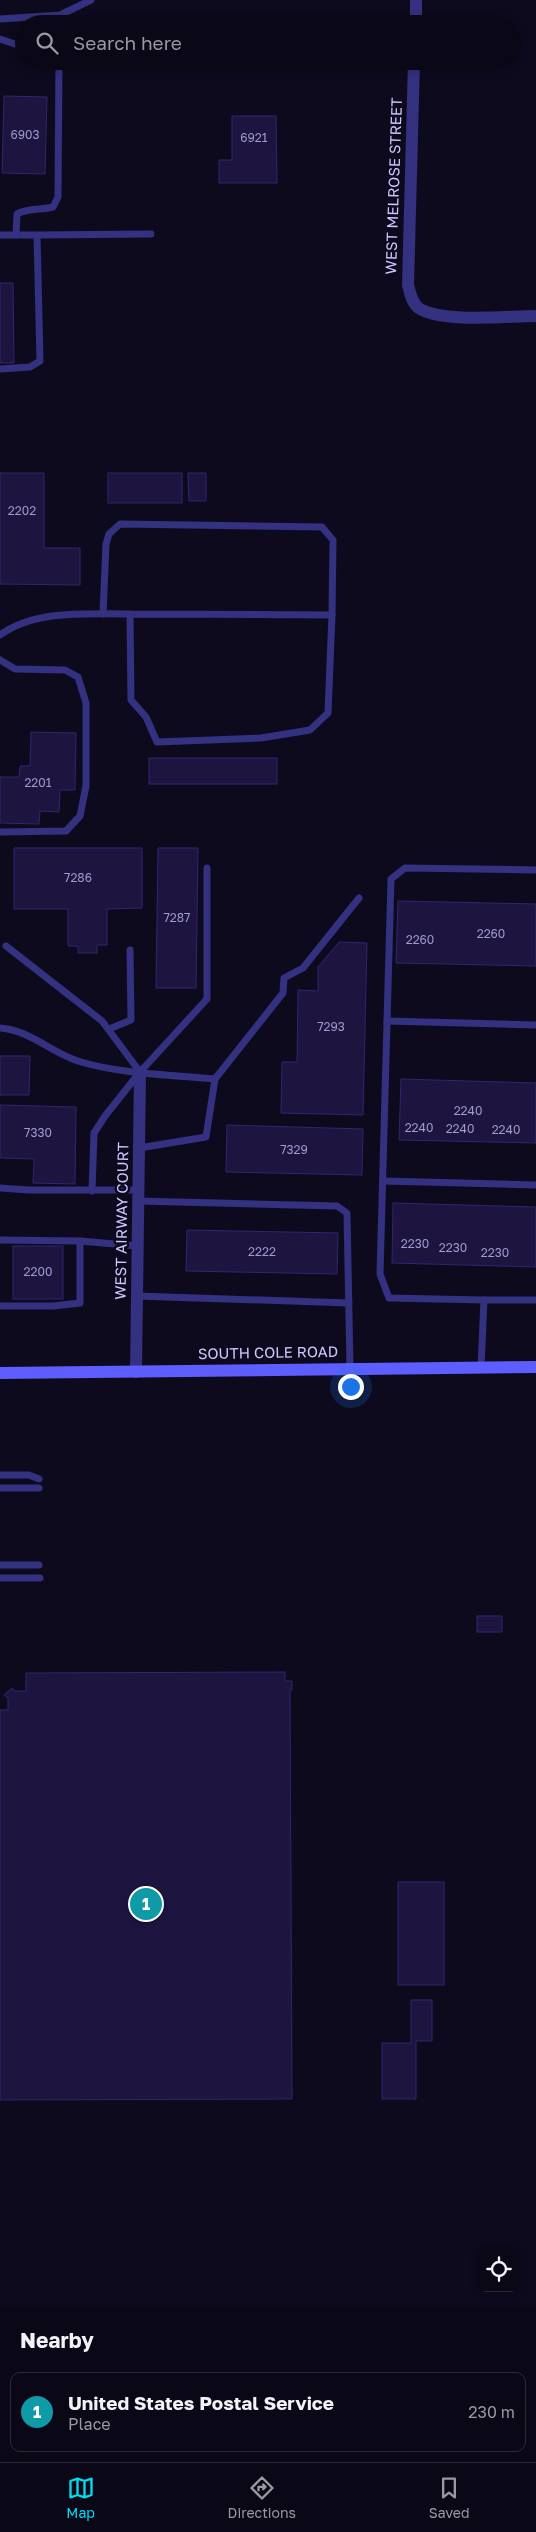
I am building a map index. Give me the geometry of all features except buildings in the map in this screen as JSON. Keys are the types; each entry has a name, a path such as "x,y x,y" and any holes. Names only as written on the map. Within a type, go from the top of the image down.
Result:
{"main road":[{"name":"SOUTH COLE ROAD","path":"0,1373 536,1366"}],"street":[{"path":"416,0 416,15"},
{"name":"WEST MELROSE STREET","path":"414,70 408,285 411,298 418,308 440,316 536,316"},
{"name":"WEST AIRWAY COURT","path":"136,1372 140,1072"}],"lane":[{"path":"60,15 91,0"},
{"path":"0,19 15,18"},
{"path":"0,39 15,44"},
{"path":"16,235 17,214 22,211 40,211 53,207 58,196 59,70"},
{"path":"0,235 151,234"},
{"path":"0,369 30,366 40,361 37,235"},
{"path":"103,614 106,544 109,534 120,524 322,527 333,540 328,713 310,730 261,738 157,742 146,717 131,700 130,614"},
{"path":"0,635 9,628 49,617 103,614 332,615"},
{"path":"0,660 15,668 65,670 78,677 86,703 86,786 80,816 66,831 0,832"},
{"path":"92,1191 94,1133 140,1072 207,999 208,868"},
{"path":"536,870 405,868 391,879 380,1274 389,1298 536,1300"},
{"path":"139,1148 206,1137 215,1079 283,993 284,978 303,968 359,898"},
{"path":"6,946 102,1021 140,1072"},
{"path":"109,1029 131,1020 130,950"},
{"path":"387,1021 536,1025"},
{"path":"0,1028 14,1029 79,1062 140,1072 215,1079"},
{"path":"383,1181 536,1185"},
{"path":"0,1188 92,1191 338,1206 347,1213 350,1368"},
{"path":"0,1240 80,1241 138,1246"},
{"path":"0,1306 53,1306 80,1302 80,1241"},
{"path":"137,1296 349,1303"},
{"path":"481,1367 484,1300"},
{"path":"0,1475 30,1475 39,1479"},
{"path":"0,1488 39,1488"},
{"path":"0,1565 39,1565"},
{"path":"0,1578 40,1578"}],"place":[{"name":"United States Postal Service","path":"146,1904"}]}
